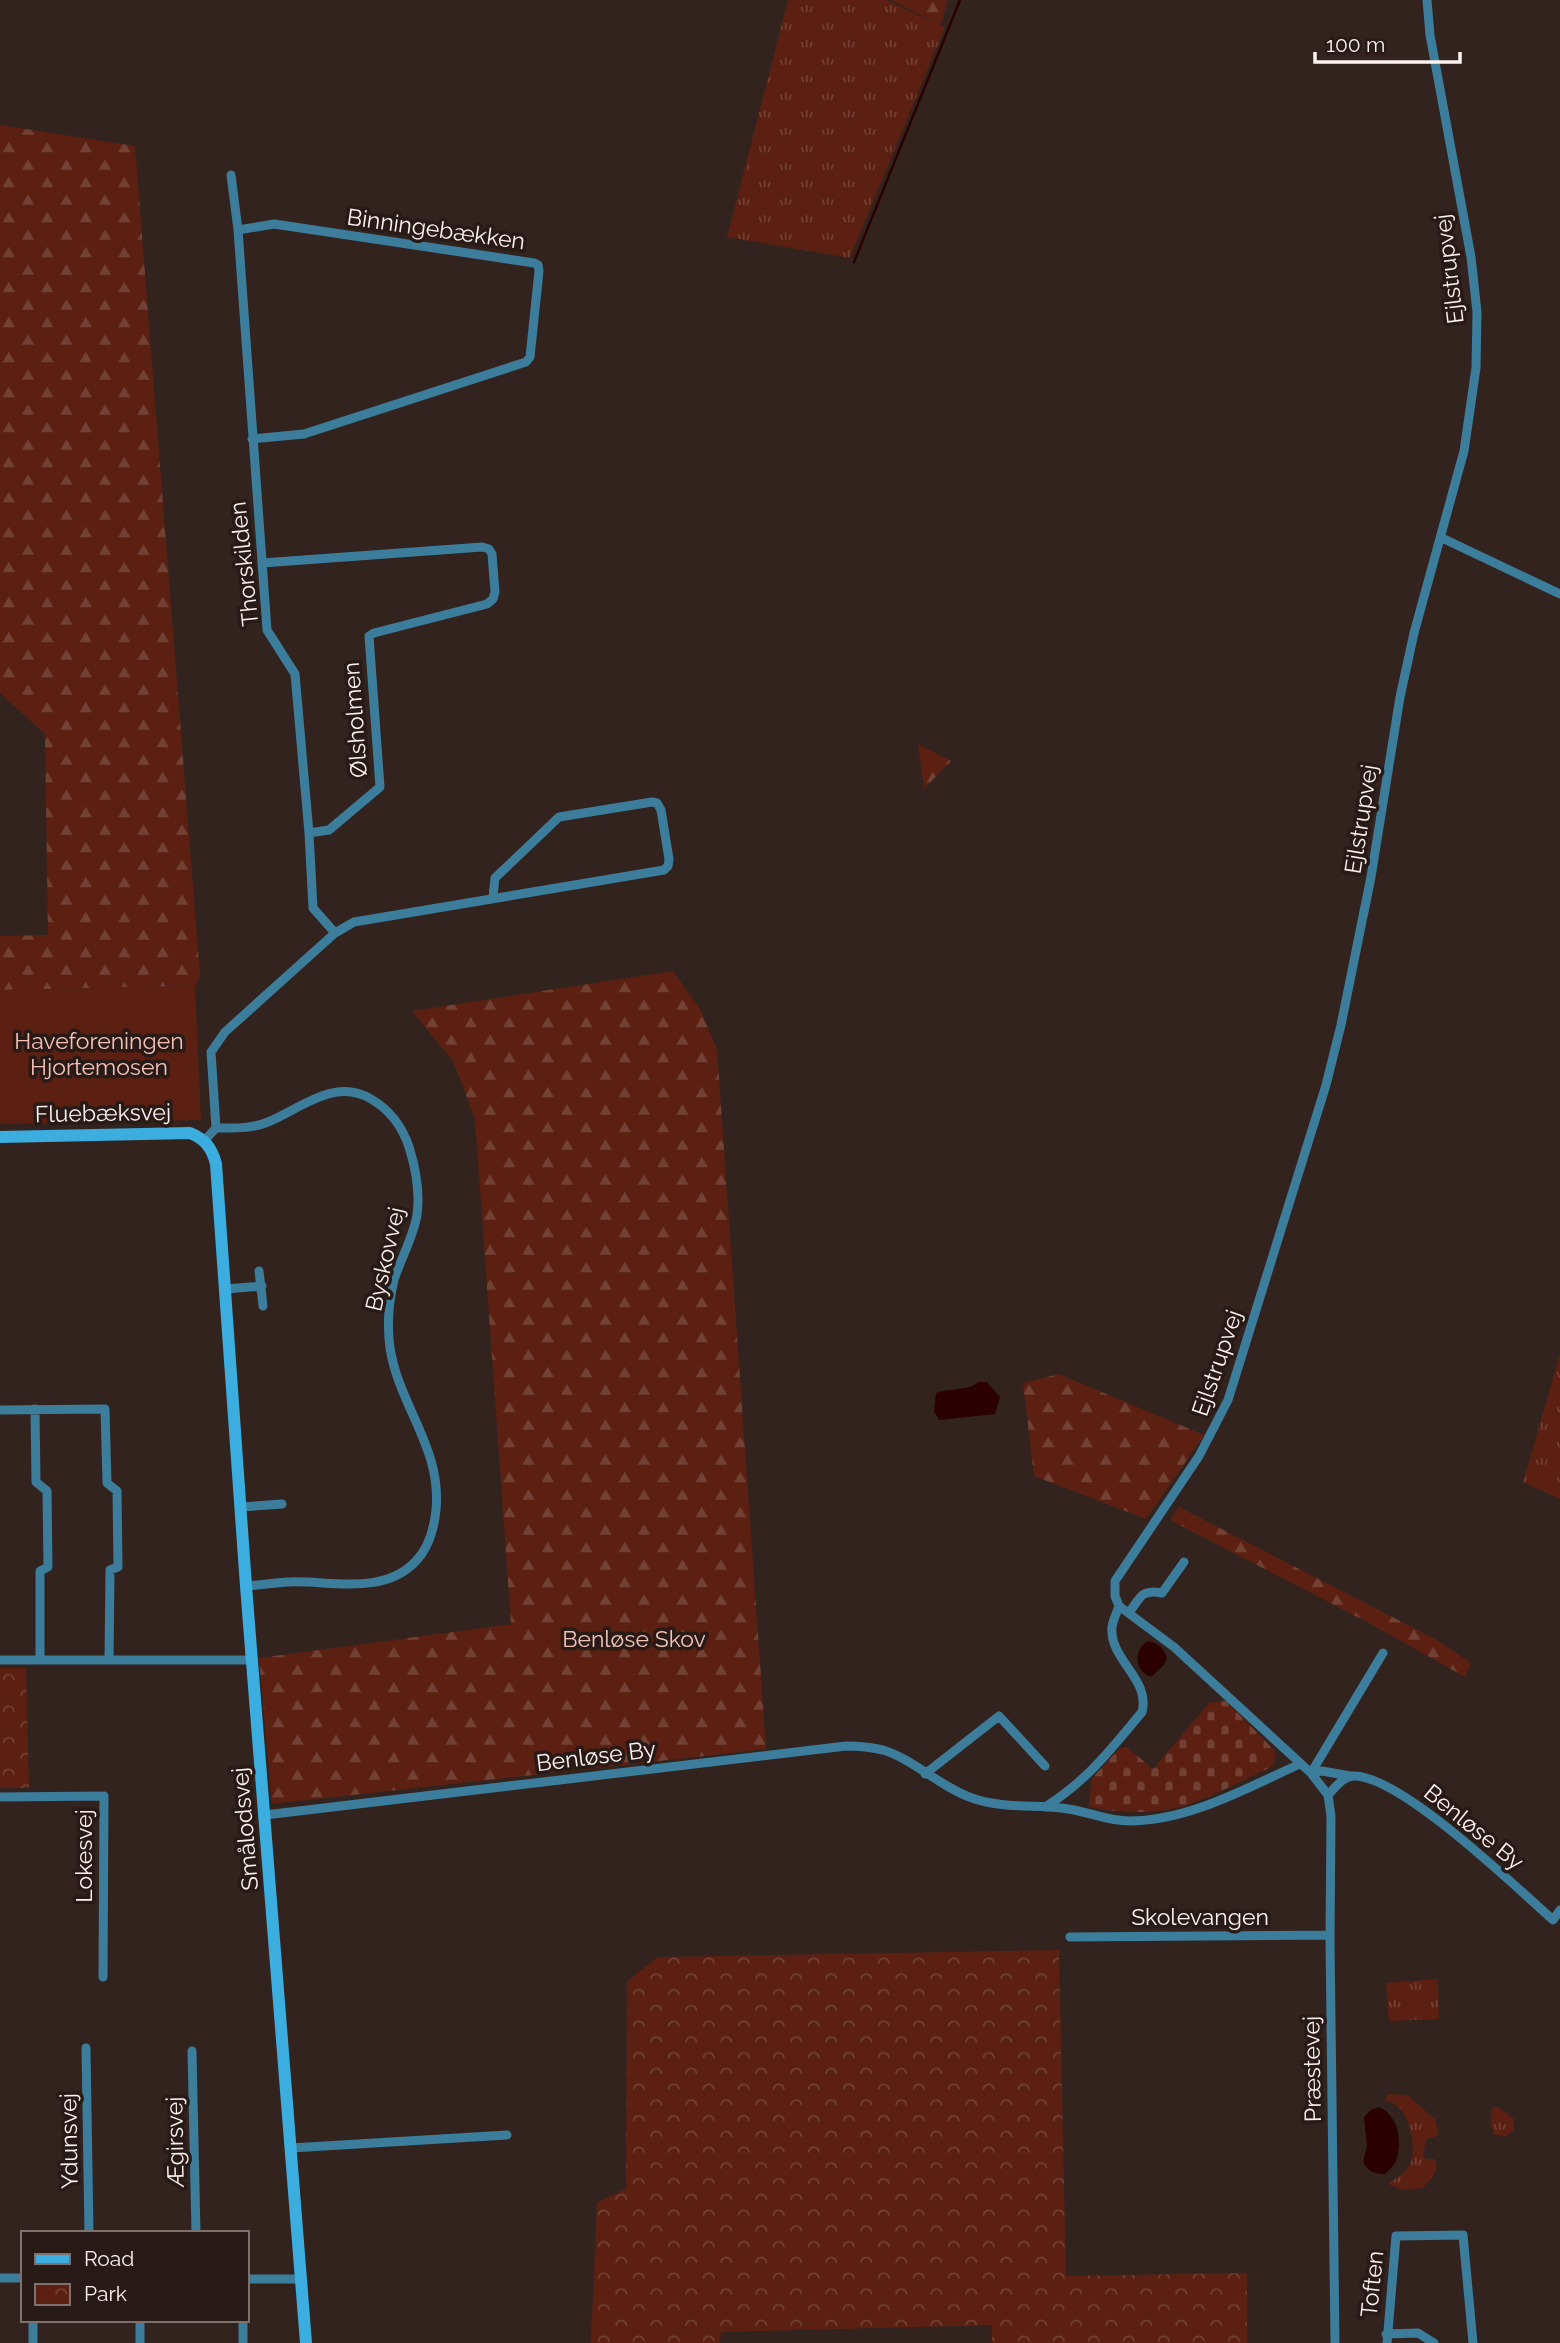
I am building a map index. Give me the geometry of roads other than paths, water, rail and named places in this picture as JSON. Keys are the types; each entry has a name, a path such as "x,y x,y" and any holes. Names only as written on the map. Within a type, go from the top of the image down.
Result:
{"street":[{"name":"Ejlstrupvej","path":"1119,1606 1115,1596 1115,1581 1199,1456 1228,1400 1326,1085 1341,1026 1371,877 1400,697 1414,633 1464,451 1472,401 1477,312 1471,257 1430,35 1427,0"},
{"name":"Thorskilden","path":"231,175 238,230 267,630 295,674 313,908 335,933"},
{"name":"Binningebækken","path":"238,230 274,224 534,263 538,265 539,271 530,357 526,362 304,434 252,439"},
{"path":"1442,538 1560,594"},
{"name":"Ølsholmen","path":"261,563 482,547 489,549 492,554 495,593 487,604 369,636 380,788 329,831 309,833"},
{"path":"204,1141 216,1128 211,1052 225,1032 335,933 354,922 664,870 669,859 661,810 657,803 652,802 559,817 495,878 493,897"},
{"name":"Byskovvej","path":"216,1128 246,1128 267,1122 316,1097 335,1091 368,1096 390,1113 406,1136 418,1189 417,1215 394,1280 389,1314 390,1348 399,1378 428,1446 435,1474 435,1521 428,1544 404,1572 386,1580 346,1585 289,1582 246,1586"},
{"name":"Fluebæksvej","path":"0,1136 181,1132 190,1133 204,1141"},
{"name":"Smålodsvej","path":"204,1141 210,1147 216,1164 246,1586 306,2343"},
{"path":"259,1270 263,1306"},
{"path":"225,1289 262,1286"},
{"path":"35,1409 36,1482 47,1491 48,1567 40,1571 40,1660"},
{"path":"0,1410 104,1409 107,1483 117,1491 118,1567 110,1570 109,1660"},
{"path":"241,1507 282,1504"},
{"path":"1129,1613 1143,1594 1151,1591 1162,1593 1184,1562"},
{"path":"1045,1807 1068,1793 1092,1772 1142,1712 1145,1701 1141,1689 1112,1641 1112,1625 1119,1606 1185,1656 1311,1773 1328,1795 1341,1781 1351,1776"},
{"path":"1311,1773 1383,1653"},
{"path":"0,1660 252,1660"},
{"path":"925,1774 999,1716 1045,1766"},
{"name":"Benløse By","path":"265,1815 846,1746 885,1751 954,1791 975,1799 998,1804 1072,1809 1108,1820 1131,1821 1195,1810 1300,1764"},
{"name":"Benløse By","path":"1311,1773 1322,1771 1368,1779 1385,1785 1419,1805 1553,1920 1560,1910"},
{"path":"1068,1793 1072,1809"},
{"name":"Præstevej","path":"1328,1795 1331,1816 1335,2343"},
{"name":"Lokesvej","path":"0,1797 104,1796 103,1977"},
{"name":"Skolevangen","path":"1070,1937 1330,1935"},
{"name":"Ydunsvej","path":"86,2048 89,2231"},
{"name":"Ægirsvej","path":"192,2051 196,2231"},
{"path":"291,2148 507,2134"},
{"name":"Toften","path":"1386,2339 1396,2236 1463,2235 1473,2343"},
{"path":"0,2278 21,2278"},
{"path":"248,2279 301,2279"},
{"path":"33,2322 33,2343"},
{"path":"140,2322 140,2343"},
{"path":"243,2322 243,2343"},
{"path":"1386,2339 1418,2333 1434,2343"}],"waterway":[{"path":"854,262 960,0"}],"park label":[{"name":"Haveforeningen Hjortemosen","path":"99,1054"},
{"name":"Benløse Skov","path":"634,1639"}]}
